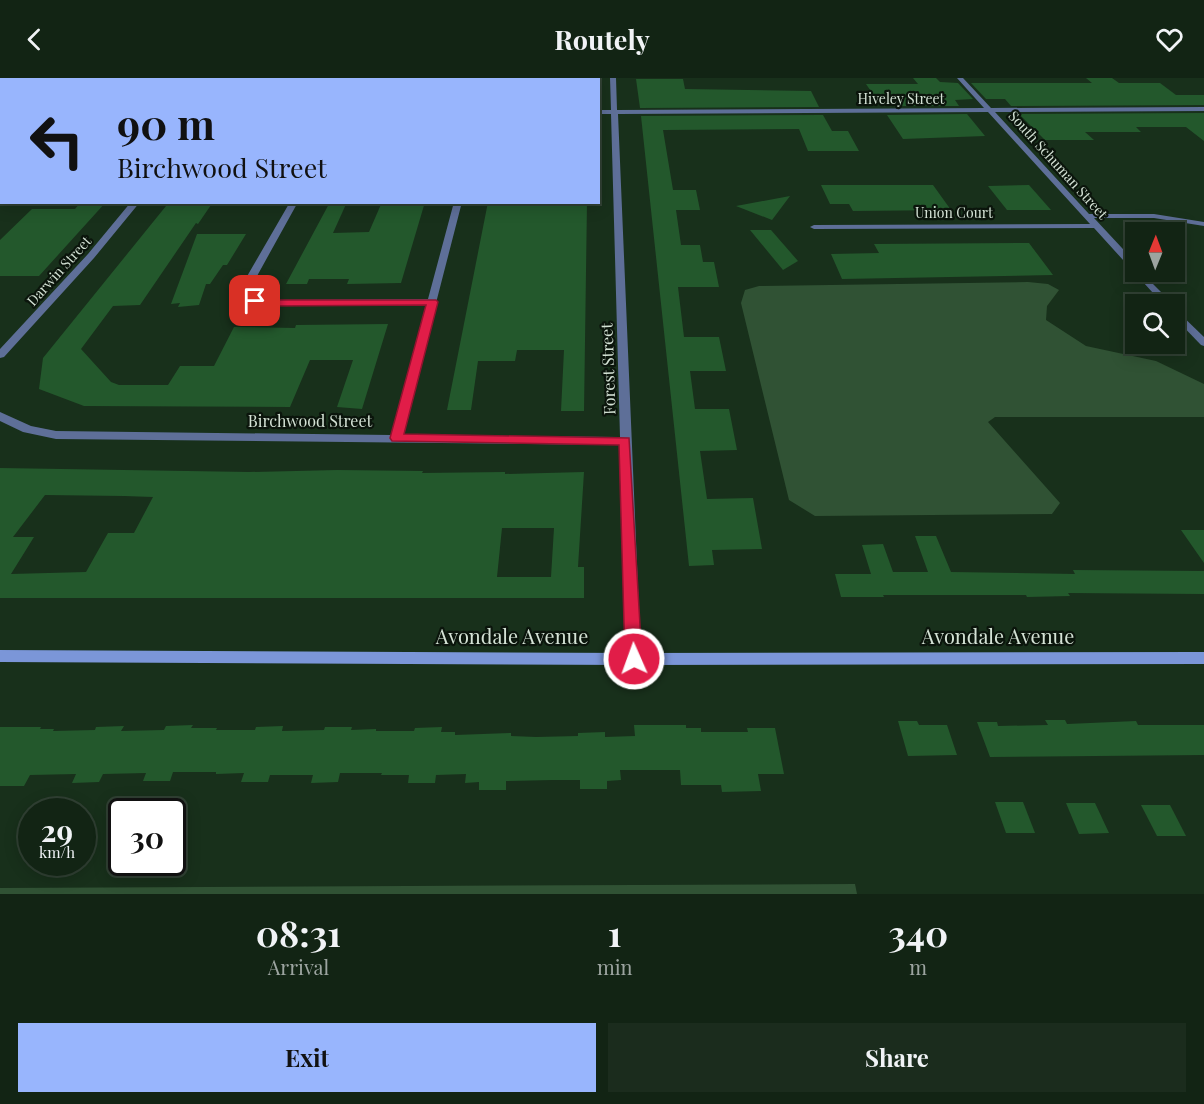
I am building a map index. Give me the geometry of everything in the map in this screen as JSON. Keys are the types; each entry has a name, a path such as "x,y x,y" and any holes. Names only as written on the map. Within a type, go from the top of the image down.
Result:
{"street":[{"name":"Forest Street","path":"613,78 634,659"},
{"name":"South Schuman Street","path":"960,78 1125,258"},
{"name":"Hiveley Street","path":"600,112 1204,109"},
{"name":"Darwin Street","path":"0,355 91,256 134,204"},
{"path":"293,204 247,285 246,293 255,301 265,303 432,302"},
{"path":"396,438 457,204"},
{"path":"1086,216 1154,216 1204,224"},
{"name":"Union Court","path":"814,228 1095,226"},
{"name":"South Schuman Street","path":"1147,282 1159,294"},
{"path":"1185,323 1203,342"},
{"name":"Birchwood Street","path":"0,416 14,425 31,431 56,435 625,441"},
{"name":"Avondale Avenue","path":"0,656 634,659 1204,658"}],"green space":[{"path":"1028,282 1048,284 1059,290 1047,306 1046,320 1086,346 1156,361 1204,384 1204,417 995,417 988,422 1060,503 1052,514 815,516 789,500 741,303 745,290 759,286"},
{"path":"855,884 857,894 0,894 0,888"}],"building":[{"path":"913,78 936,78 940,82 958,83 973,99 955,100 959,106 881,106 866,84 918,84"},
{"path":"1086,78 1112,78 1119,83 1160,83 1176,95 1204,95 1204,105 1011,106 1005,99 986,99 971,83 1092,83"},
{"path":"636,79 683,79 685,89 811,91 819,107 640,108"},
{"path":"1204,113 1204,141 1186,127 1136,127 1141,132 1085,132 1094,140 1045,140 1019,114"},
{"path":"967,114 985,136 903,139 887,115"},
{"path":"823,115 832,131 848,131 859,151 808,151 799,129 663,130 673,190 696,190 700,210 676,210 681,245 700,245 703,262 714,262 719,287 678,287 684,337 719,337 726,371 690,371 695,409 729,409 737,450 700,451 707,499 753,498 762,549 712,550 714,565 689,566 641,116"},
{"path":"821,185 933,185 951,210 853,211 849,204 830,204"},
{"path":"1029,185 1051,210 1007,210 988,186"},
{"path":"790,196 772,220 736,206"},
{"path":"79,204 104,204 39,276 0,276 0,240 32,209 75,209"},
{"path":"329,204 346,204 333,233 369,232 381,204 424,204 401,283 347,284 349,279 309,279 307,284 286,284"},
{"path":"488,204 587,204 584,411 561,411 564,350 517,350 515,361 478,361 471,410 447,410"},
{"path":"211,205 198,224 196,223 140,305 113,306 81,349 111,382 119,385 168,385 180,366 214,366 234,327 295,328 296,325 388,324 362,409 337,407 353,360 310,360 290,407 84,406 39,389 43,358 166,206"},
{"path":"750,230 771,230 798,261 783,270"},
{"path":"197,234 246,234 227,265 223,265 210,284 206,284 199,305 178,307 180,303 171,304"},
{"path":"1029,243 1053,275 842,279 831,254 879,253 874,244"},
{"path":"0,468 249,472 423,471 422,473 505,472 505,474 584,472 578,567 584,567 584,598 0,598","holes":["45,495 124,496 153,497 134,533 108,533 86,572 11,574 34,537 13,537","502,528 554,528 551,577 497,577"]},
{"path":"1181,530 1204,530 1204,563"},
{"path":"915,536 936,536 951,572 1075,574 1073,570 1204,571 1204,594 1068,593 1070,596 883,595 884,597 841,597 835,574 871,574 862,545 883,544 893,572 928,572"},
{"path":"1045,720 1065,720 1067,724 1136,721 1138,725 1204,725 1204,755 990,757 977,722 997,722 998,726 1048,725"},
{"path":"898,721 917,721 919,725 947,725 957,755 908,756"},
{"path":"193,725 191,728 217,728 216,730 255,730 256,727 283,726 282,731 352,727 351,730 414,731 415,728 442,727 441,732 455,732 455,735 511,733 511,736 536,737 578,736 578,733 605,732 605,737 635,736 634,725 686,725 686,728 701,728 701,732 748,732 747,728 775,728 784,774 758,774 761,791 722,792 721,785 681,785 680,770 620,770 621,780 607,781 607,789 580,789 580,780 552,780 506,781 506,790 479,790 479,782 465,783 466,774 436,775 435,783 408,783 409,775 381,775 382,773 340,773 338,782 311,783 313,775 270,775 268,782 241,782 244,773 216,774 216,772 173,772 170,781 143,781 146,773 103,774 99,782 72,783 76,774 30,775 24,786 0,786 0,727 41,727 40,729 54,729 53,731 95,730 96,727 124,726 121,731 164,730 166,726"},
{"path":"995,802 1023,802 1035,833 1006,833"},
{"path":"1066,803 1095,803 1109,833 1079,834"},
{"path":"1141,805 1170,805 1186,836 1157,836"}],"route":[{"path":"255,301 265,303 432,302 396,438 625,441 634,659"}]}
